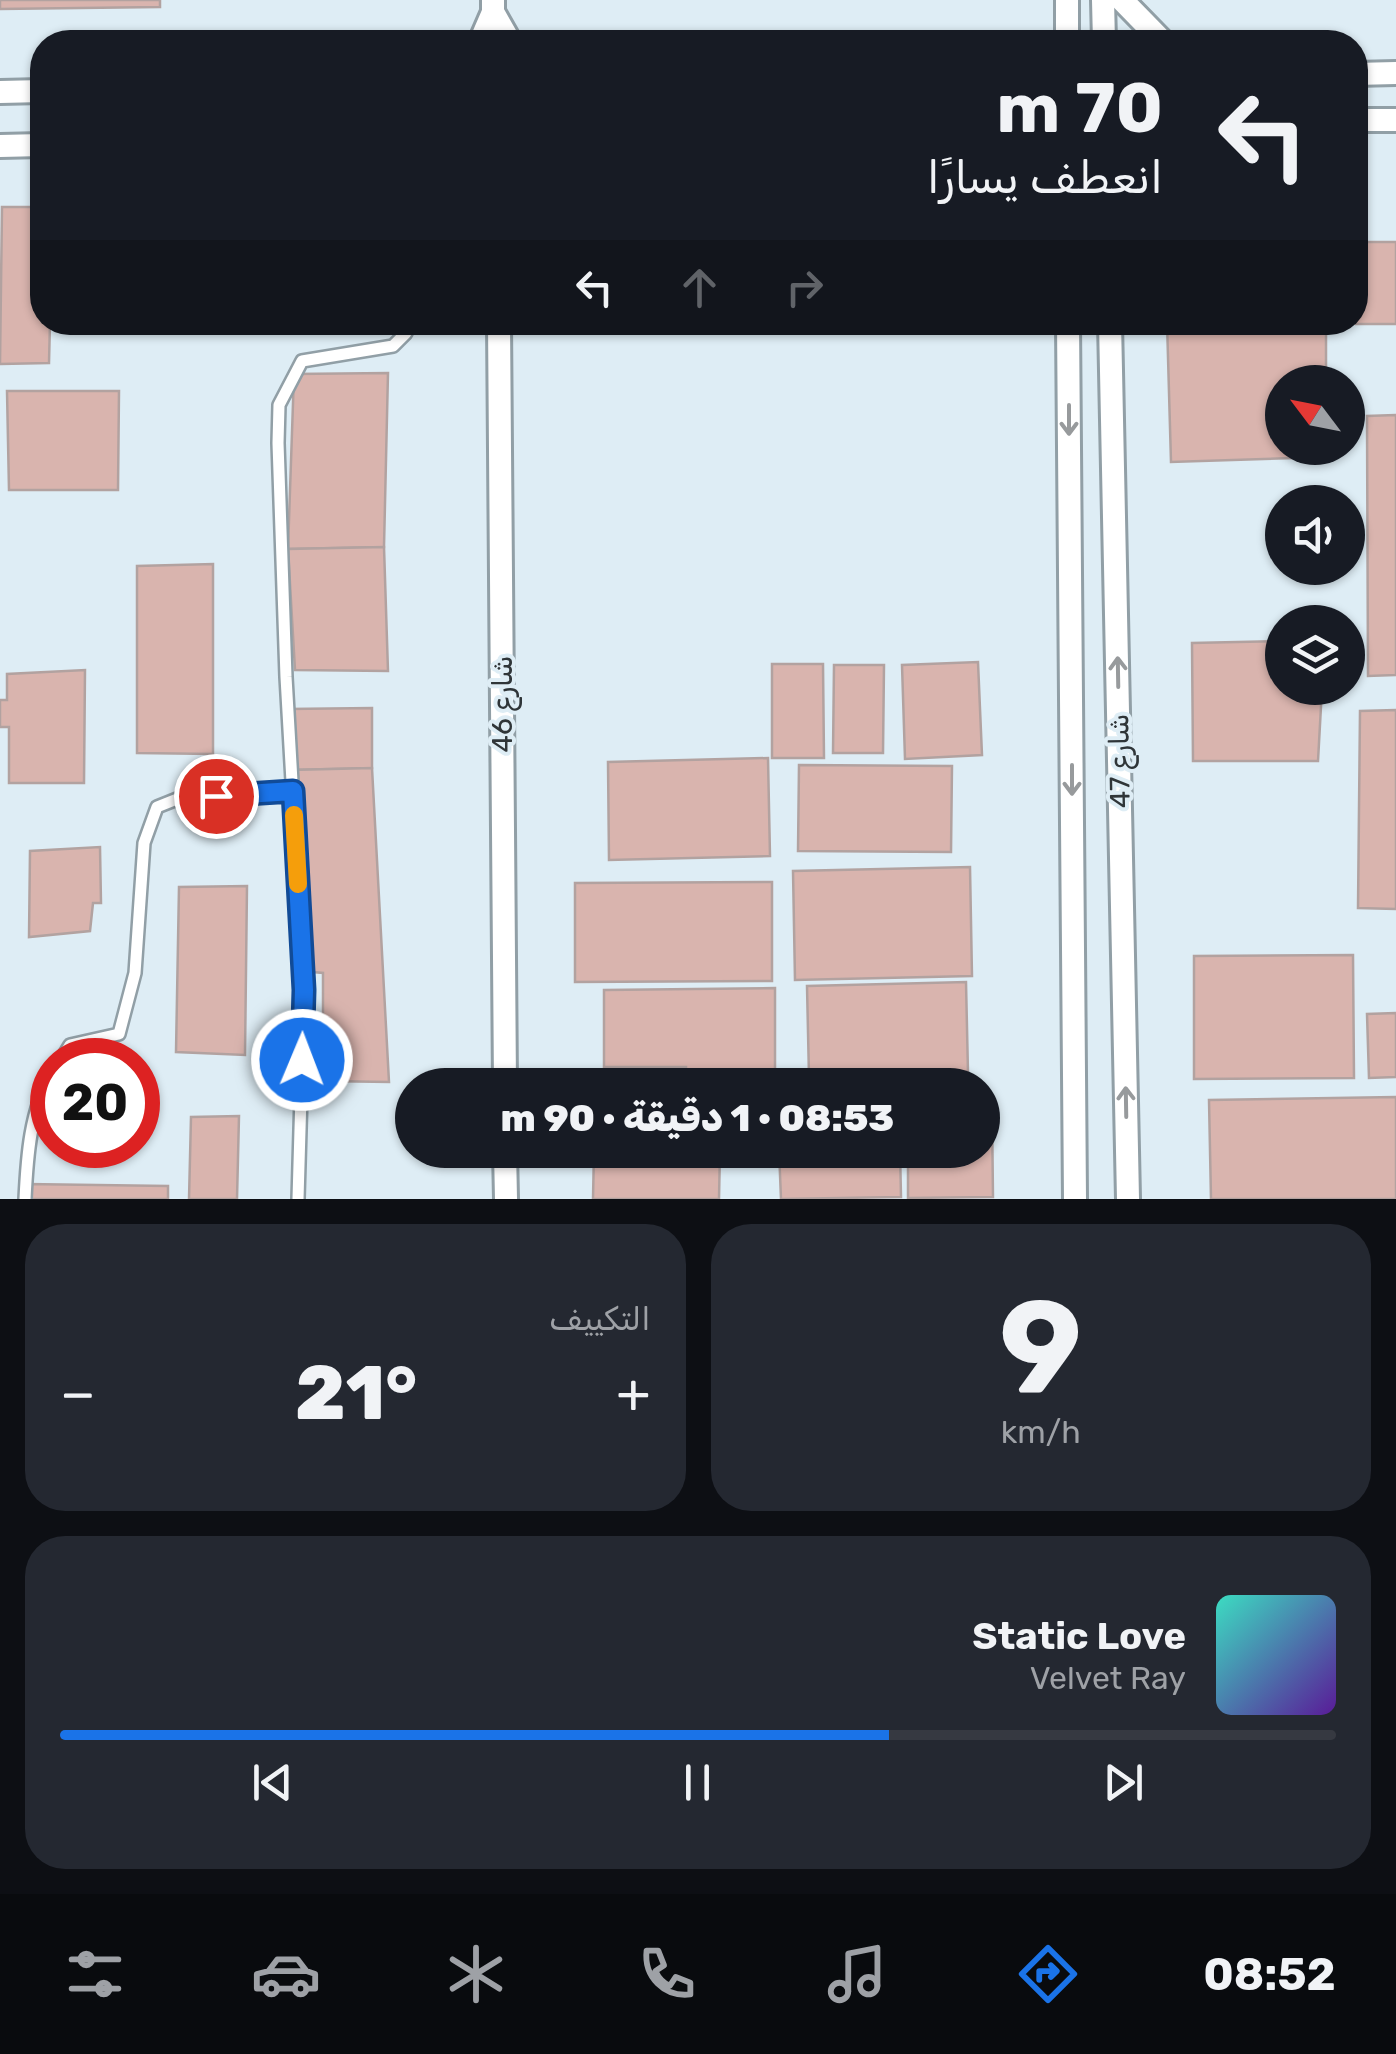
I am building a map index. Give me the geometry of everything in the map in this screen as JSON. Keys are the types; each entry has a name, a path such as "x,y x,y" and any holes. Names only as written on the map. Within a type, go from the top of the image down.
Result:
{"street":[{"path":"1067,0 1068,30"},
{"path":"1103,0 1104,30"},
{"path":"1122,0 1151,30"},
{"path":"484,30 493,6"},
{"path":"493,6 504,30"},
{"path":"1368,74 1396,73"},
{"path":"0,92 30,92"},
{"path":"1368,120 1396,120"},
{"path":"0,146 30,145"},
{"name":"شارع 46","path":"499,335 505,1068"},
{"name":"شارع 47","path":"1068,335 1075,1199"},
{"name":"شارع 47","path":"1110,335 1128,1199"},
{"path":"505,1168 506,1199"}],"lane":[{"path":"298,1199 304,990 280,522 278,406 302,361 393,346 404,335"},
{"path":"101,1038 118,1034 135,973 144,843 157,807 178,799 293,791"},
{"path":"25,1199 30,1142"}],"building":[{"path":"0,0 160,0 160,7 0,9"},
{"path":"2,207 30,207 30,335 50,335 49,363 0,364"},
{"path":"1368,242 1396,242 1396,324 1368,324"},
{"path":"1167,335 1326,335 1326,365 1265,365 1265,459 1171,462"},
{"path":"388,373 384,547 288,549 294,374"},
{"path":"7,391 119,391 118,490 9,490"},
{"path":"1396,415 1396,675 1368,676 1367,416"},
{"path":"384,547 388,671 295,670 288,549"},
{"path":"213,564 213,754 137,753 137,566"},
{"path":"1265,641 1265,705 1321,705 1318,761 1193,761 1192,643"},
{"path":"978,662 982,755 905,759 902,665"},
{"path":"772,664 823,664 824,758 772,758"},
{"path":"834,665 884,665 883,753 833,753"},
{"path":"85,670 84,783 9,783 9,727 0,727 0,700 7,700 7,674"},
{"path":"372,708 372,768 291,770 288,709"},
{"path":"1396,710 1396,909 1358,908 1360,711"},
{"path":"768,758 770,856 609,860 608,762"},
{"path":"799,765 952,766 951,852 798,851"},
{"path":"372,768 389,1082 323,1081 323,973 313,972 304,792 293,791 291,770"},
{"path":"100,847 101,903 93,903 90,931 29,937 30,851"},
{"path":"970,867 972,976 795,980 793,871"},
{"path":"772,882 772,981 575,982 575,883"},
{"path":"247,886 245,1055 176,1052 179,887"},
{"path":"1353,955 1354,1078 1194,1079 1194,956"},
{"path":"966,982 968,1068 809,1068 807,986"},
{"path":"775,988 775,1068 604,1067 604,990"},
{"path":"1396,1013 1396,1077 1369,1078 1367,1014"},
{"path":"1396,1097 1396,1199 1211,1199 1209,1100"},
{"path":"239,1116 237,1199 189,1199 191,1117"},
{"path":"594,1168 720,1168 719,1199 593,1199"},
{"path":"780,1168 900,1168 901,1197 781,1199"},
{"path":"908,1168 993,1168 993,1197 908,1198"},
{"path":"26,1184 168,1186 168,1199 25,1199"}],"slow traffic":[{"path":"294,815 298,884"}],"route":[{"path":"216,796 293,791 304,990 302,1060"}]}
